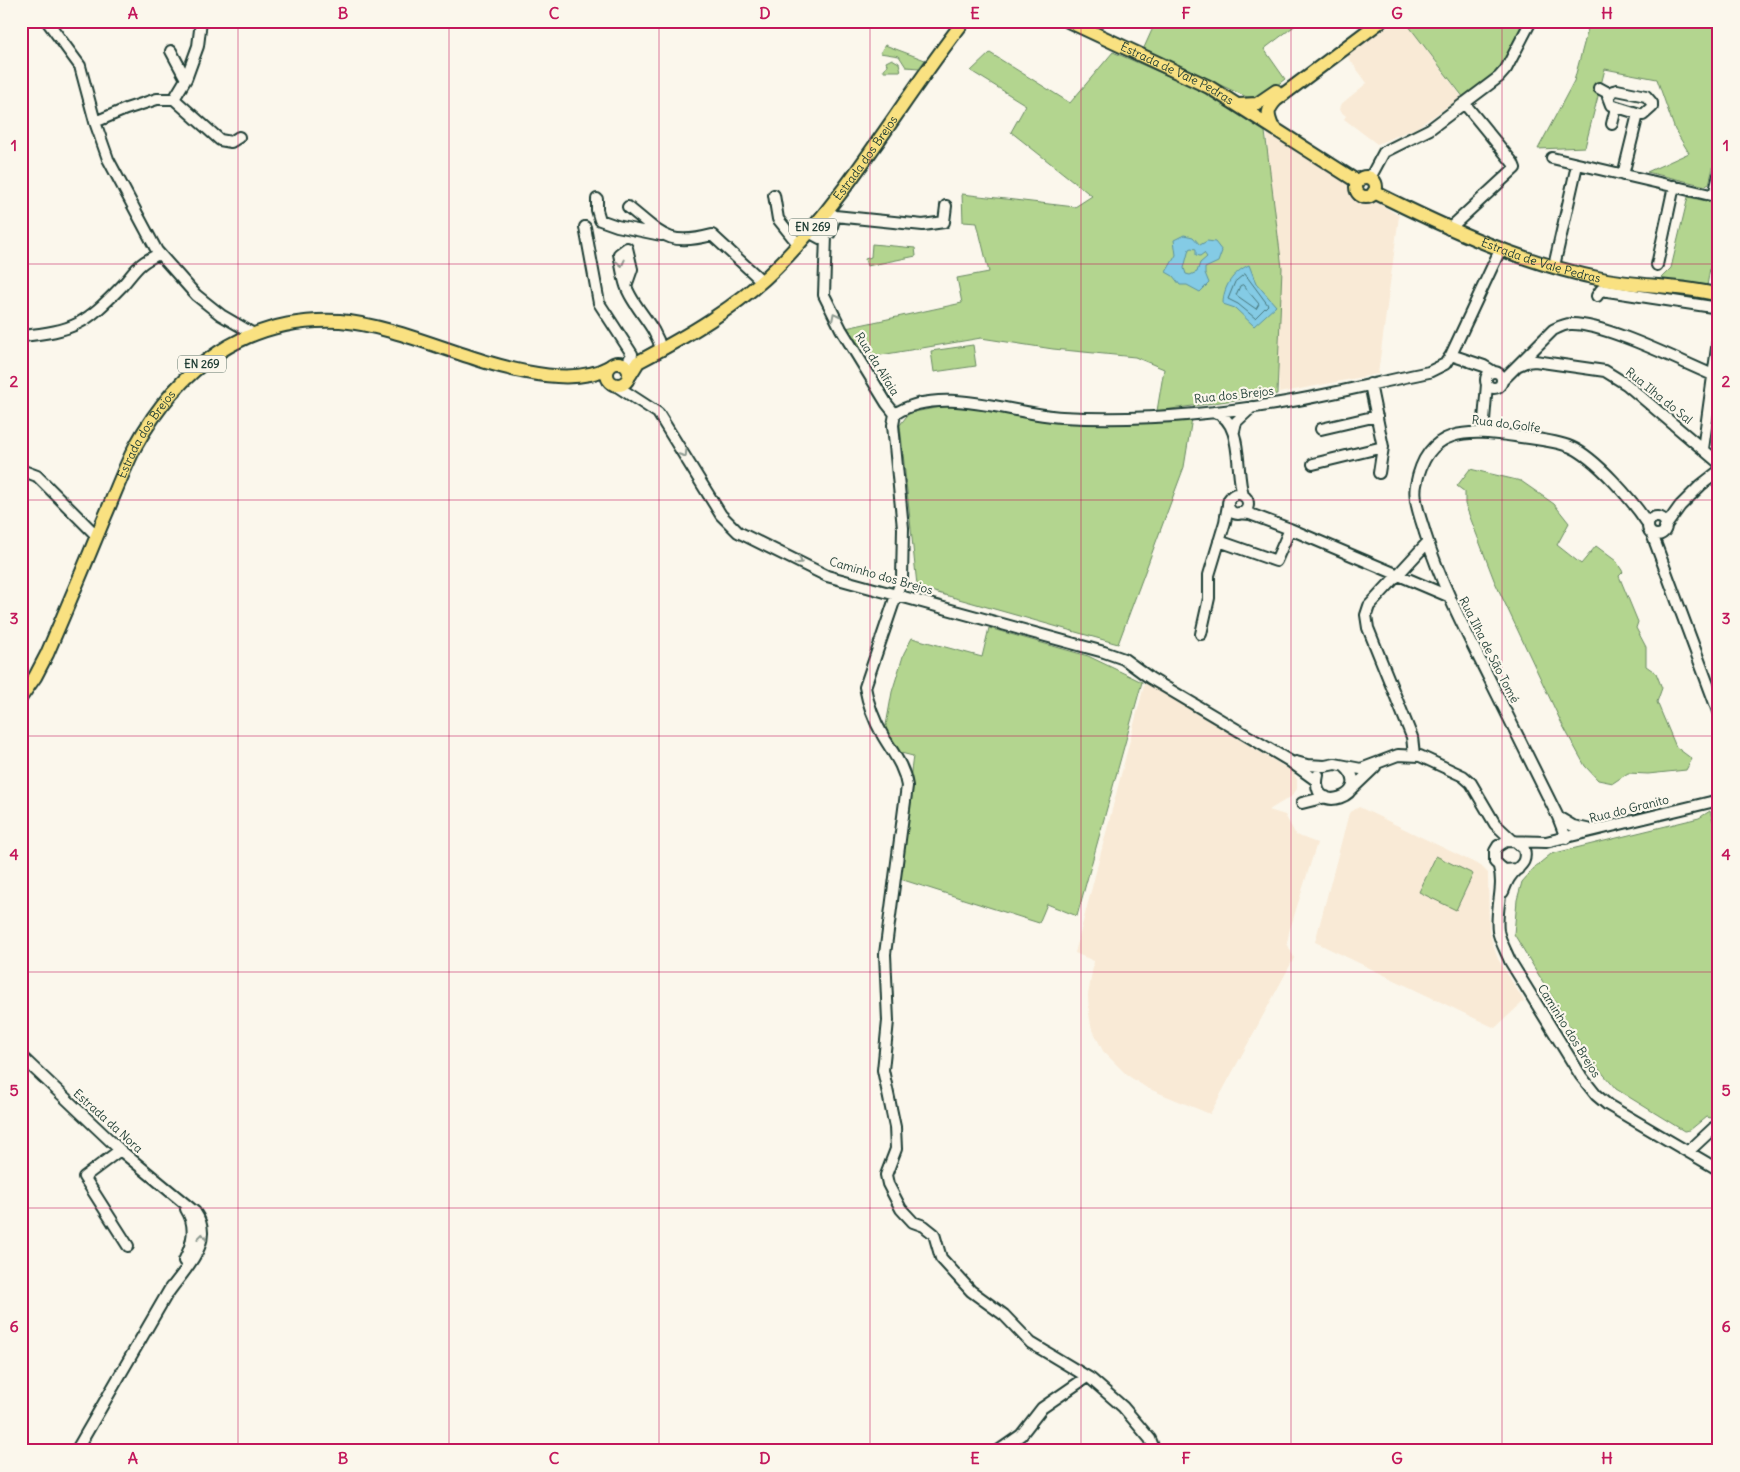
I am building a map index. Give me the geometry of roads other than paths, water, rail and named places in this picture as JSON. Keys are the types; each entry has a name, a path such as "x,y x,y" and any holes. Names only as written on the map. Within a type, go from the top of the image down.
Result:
{"main road":[{"name":"Estrada dos Brejos","path":"661,350 722,313 762,281 809,232 831,213 943,47 958,21"},
{"name":"Estrada dos Brejos","path":"943,47 964,21"},
{"name":"Estrada de Vale Pedras","path":"1068,21 1210,87 1364,180 1375,182 1374,192 1449,229 1554,266 1601,279 1719,295"},
{"path":"1239,105 1257,104 1371,21"},
{"path":"1272,126 1268,115 1268,108 1276,100 1381,21"},
{"name":"Estrada dos Brejos","path":"21,697 35,678 47,654 135,449 160,408 202,364 252,333 300,323 353,323 526,373 566,375"},
{"name":"EN 269","path":"566,375 597,372 661,350"},
{"name":"EN 269","path":"566,375 621,381 638,362 661,350"},
{"path":"619,363 626,366 621,381 607,377 619,363"}],"street":[{"path":"47,21 80,66 95,122 108,159 159,254 196,295 221,315 252,333"},
{"path":"174,100 186,80 198,46 201,21"},
{"path":"1364,180 1384,152 1430,130 1506,70 1531,21"},
{"path":"171,51 186,80"},
{"path":"1599,88 1610,94"},
{"path":"1617,90 1649,99 1652,107 1643,115 1616,108 1608,102 1610,94 1617,90"},
{"path":"95,122 157,99 174,100 220,140 231,142 239,137"},
{"path":"1449,229 1512,173 1514,168 1464,103"},
{"path":"1612,124 1616,108"},
{"path":"1624,175 1638,114"},
{"path":"1552,158 1716,196 1719,175"},
{"path":"1554,266 1577,165"},
{"path":"1657,265 1674,186"},
{"path":"774,195 778,219 798,244"},
{"path":"597,199 597,210 600,220 618,226 690,241 712,235 762,281"},
{"path":"809,232 816,237 826,236 832,230 831,213 923,225 944,222 946,206"},
{"path":"628,207 664,236"},
{"path":"586,227 599,302 632,354 619,363"},
{"name":"Rua da Alfaia","path":"826,236 824,295 859,359 895,414 893,424 903,535 902,578 865,687 868,702 882,735 905,772 907,786 885,954 888,1021 883,1070 895,1127 896,1149 886,1174 888,1184 901,1209 913,1222 929,1229 934,1234 941,1258 971,1291 1004,1315 1031,1343 1087,1377 1123,1407 1150,1439 1155,1451"},
{"name":"Rua dos Brejos","path":"895,414 903,408 941,400 961,401 1049,416 1090,418 1231,410 1292,401 1430,372 1445,364 1451,356 1500,248"},
{"path":"21,336 69,329 85,321 123,284 141,263 159,254"},
{"path":"626,286 629,294 658,336 661,350"},
{"path":"1597,296 1600,290 1719,308"},
{"path":"1515,368 1561,325 1582,325 1614,334 1713,374"},
{"path":"1703,449 1719,333"},
{"path":"1532,351 1537,362"},
{"path":"1451,356 1484,366 1494,380 1486,403 1484,432"},
{"name":"Rua Ilha do Sal","path":"1494,380 1526,362 1605,371 1626,384 1719,463"},
{"name":"Caminho dos Brejos","path":"621,381 632,395 658,413 722,515 738,532 827,576 1074,645 1150,678 1288,760"},
{"path":"1370,384 1383,447 1379,473"},
{"path":"1233,425 1242,414 1254,406"},
{"path":"1231,410 1229,416 1233,425 1238,482 1245,499 1246,508 1239,513"},
{"path":"1210,411 1219,413 1233,425"},
{"path":"1321,430 1377,416"},
{"name":"Rua do Golfe","path":"1448,596 1419,513 1415,487 1423,463 1433,447 1450,437 1464,432 1484,432 1556,442 1572,448 1653,520"},
{"path":"1313,464 1383,447"},
{"path":"1201,634 1209,598 1209,575 1225,522 1237,459"},
{"path":"21,470 37,476 97,536"},
{"path":"1660,532 1680,506 1701,485 1719,471"},
{"path":"1229,501 1234,494 1245,499"},
{"name":"Rua Ilha de São Tomé","path":"1245,499 1267,520"},
{"name":"Rua Ilha de São Tomé","path":"1229,501 1232,511 1250,514 1290,529 1448,596 1558,817 1566,838"},
{"path":"1660,532 1648,530 1653,520 1680,506"},
{"path":"1653,520 1664,522 1660,532 1668,572 1719,714"},
{"path":"1219,541 1276,561 1290,529"},
{"path":"1414,754 1412,737 1368,628 1366,615 1369,606 1428,542"},
{"path":"1288,760 1307,765 1326,766 1335,764 1361,769 1377,765 1398,755 1414,754 1463,776 1471,783 1495,824 1524,849 1525,860 1518,869 1510,872 1499,867 1494,857 1498,846 1495,824"},
{"path":"1288,760 1317,784 1326,797"},
{"path":"1326,766 1318,775 1317,784 1302,803 1326,797 1339,799 1377,765"},
{"path":"1344,766 1349,770 1353,780 1351,790"},
{"name":"Rua do Granito","path":"1513,841 1546,842 1719,800"},
{"path":"1558,817 1573,826 1595,830"},
{"path":"1546,842 1558,828 1558,817"},
{"path":"1498,846 1506,840 1513,841"},
{"name":"Rua do Granito","path":"1525,860 1546,842"},
{"name":"Caminho dos Brejos","path":"1499,867 1501,879 1498,931 1510,961 1581,1076 1608,1104 1719,1170"},
{"name":"Caminho dos Brejos","path":"1498,907 1511,875 1518,869"},
{"name":"Estrada da Nora","path":"21,1056 120,1150 181,1202 190,1216 193,1229 191,1246 168,1293 76,1451"},
{"path":"1689,1152 1719,1123"},
{"path":"120,1150 84,1178 128,1246"},
{"path":"998,1451 1021,1435 1042,1408 1087,1377"}],"water":[{"path":"1184,235 1193,237 1200,245 1207,241 1215,242 1222,251 1218,262 1205,268 1209,283 1200,292 1187,285 1180,285 1173,276 1166,272 1176,255 1174,240","holes":["1189,249 1196,249 1196,255 1200,256 1204,253 1207,257 1200,263 1197,272 1190,275 1186,274 1184,268"]},
{"path":"1249,265 1256,283 1276,306 1254,326 1235,308 1223,304 1223,298 1230,281 1238,272"}]}
